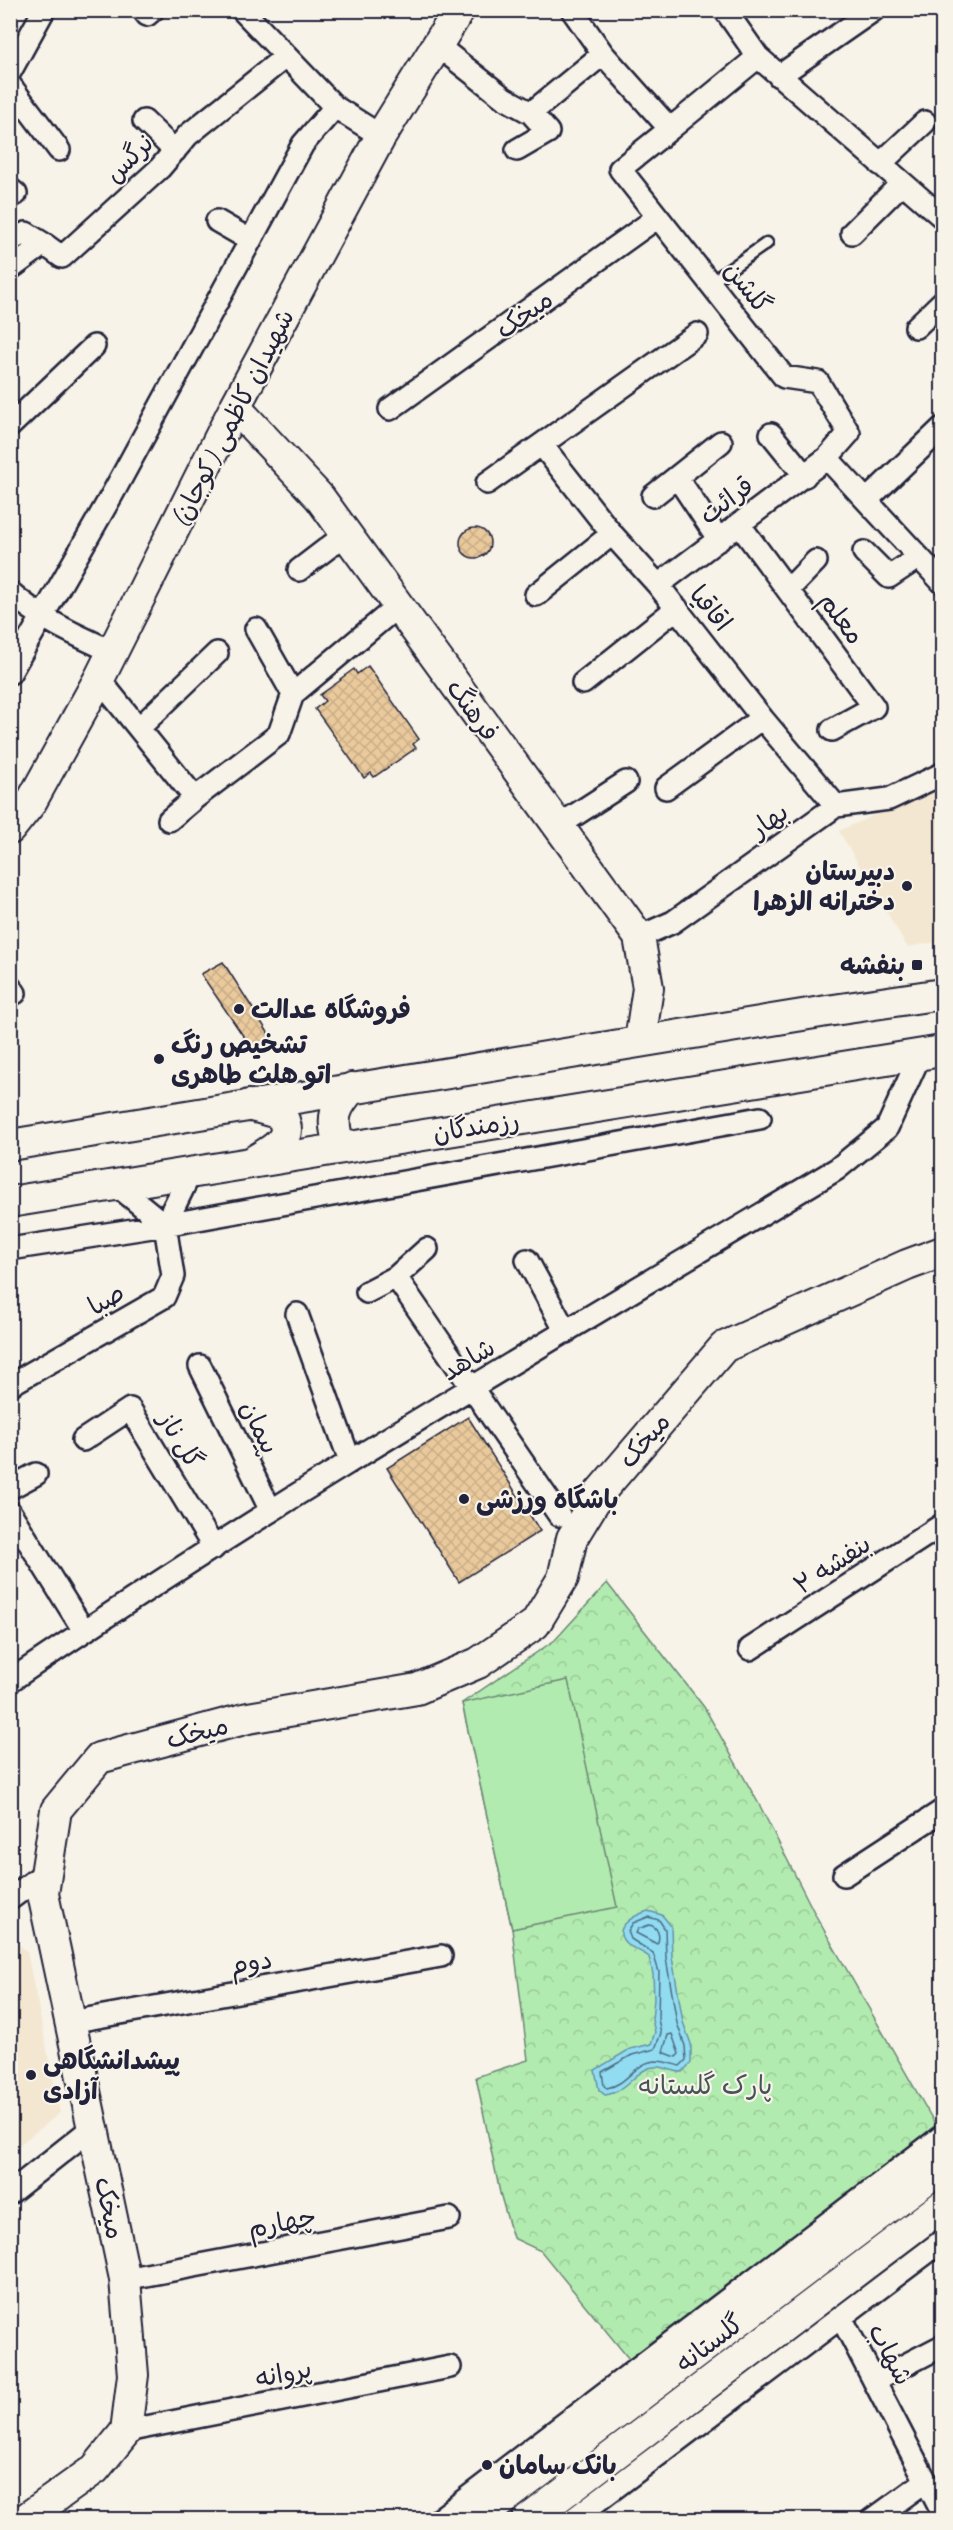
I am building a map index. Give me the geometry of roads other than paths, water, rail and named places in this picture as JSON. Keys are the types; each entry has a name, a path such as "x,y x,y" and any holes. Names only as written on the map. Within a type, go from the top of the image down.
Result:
{"main road":[{"name":"شهیدان کاظمی (کوجان)","path":"10,829 30,804 99,679 236,407 381,136 459,10"},
{"name":"فرهنگ","path":"236,407 320,498 639,937 648,988 640,1041"},
{"path":"10,1145 640,1041 942,994"},
{"name":"رزمندگان","path":"10,1202 931,1053"},
{"path":"352,1088 341,1101 333,1117 339,1143 353,1146"},
{"path":"249,1105 277,1113 285,1120 286,1129 282,1140 276,1147 251,1162"},
{"name":"میخک","path":"126,2431 133,2375 124,2279 43,1894 56,1810 99,1758 248,1718 417,1689 478,1663 535,1624 563,1578 572,1538 600,1492 724,1347 907,1265 942,1252"},
{"name":"گلستانه","path":"476,2520 942,2167"},
{"name":"گلستانه","path":"528,2520 942,2206"},
{"path":"24,2520 95,2469 126,2431"}],"street":[{"path":"10,72 44,10"},
{"path":"143,10 147,15 153,10"},
{"path":"242,10 335,107 381,136"},
{"path":"572,10 603,54 670,129 758,57"},
{"path":"725,10 758,57 942,217"},
{"path":"779,76 874,10"},
{"path":"438,46 504,98 531,113 548,132 517,150"},
{"path":"531,113 603,54"},
{"name":"نرگس","path":"44,244 62,257 160,168 188,135 285,57"},
{"path":"10,85 59,150"},
{"path":"10,673 44,618 303,144 335,107"},
{"path":"144,121 175,151"},
{"path":"880,164 925,122"},
{"name":"گلشن","path":"670,129 620,169 784,377 818,382 849,433 827,458"},
{"path":"852,233 902,183"},
{"name":"میخک","path":"390,409 658,217"},
{"path":"217,221 250,240"},
{"path":"10,240 26,233 44,244 10,269"},
{"path":"916,327 942,302"},
{"path":"487,483 697,334"},
{"path":"10,426 94,346"},
{"path":"867,500 942,428"},
{"path":"771,434 805,476"},
{"path":"653,496 721,442"},
{"name":"اقاقیا","path":"542,445 612,534 658,585 762,718 836,806"},
{"path":"827,458 942,582"},
{"name":"قرائت","path":"658,585 827,458"},
{"path":"677,477 719,540"},
{"name":"معلم","path":"739,524 874,707 832,730"},
{"path":"299,570 346,534"},
{"path":"536,595 612,534"},
{"path":"864,552 889,577 919,557"},
{"path":"788,590 816,561"},
{"path":"10,592 58,627 113,652"},
{"path":"169,820 279,734 293,694 398,606"},
{"path":"583,683 676,608"},
{"path":"256,629 293,694"},
{"path":"139,729 217,653"},
{"path":"99,679 195,798"},
{"path":"666,788 762,718"},
{"name":"بهار","path":"639,937 673,922 836,806 889,799 942,774"},
{"path":"558,826 626,782"},
{"name":"شاهد","path":"10,1681 350,1461 837,1169 887,1128 931,1053"},
{"path":"10,1249 165,1225 760,1118"},
{"path":"165,1225 191,1172"},
{"path":"115,1184 165,1225"},
{"name":"صبا","path":"10,1385 164,1297 173,1276 165,1225"},
{"path":"367,1292 396,1277 427,1249"},
{"path":"527,1260 566,1332"},
{"path":"396,1277 559,1515"},
{"path":"297,1314 350,1461"},
{"name":"پیمان","path":"200,1366 271,1511"},
{"name":"گل ناز","path":"83,1440 130,1409 214,1548"},
{"path":"10,1488 36,1474"},
{"path":"10,1512 84,1631"},
{"name":"بنفشه ۲","path":"750,1648 942,1525"},
{"path":"844,1875 942,1811"},
{"path":"10,1899 45,1873"},
{"name":"دوم","path":"70,2022 441,1956"},
{"path":"10,2193 92,2128"},
{"path":"438,2520 942,2136"},
{"name":"چهارم","path":"124,2279 449,2218"},
{"path":"572,2520 942,2241"},
{"name":"شهاب","path":"841,2317 942,2512"},
{"path":"874,2381 942,2346"},
{"name":"پروانه","path":"126,2431 450,2367"},
{"path":"872,2520 926,2481"}],"lane":[{"path":"710,283 767,243"}],"water":[{"path":"648,1911 662,1915 671,1926 672,1957 683,2022 691,2044 691,2063 682,2072 658,2067 649,2068 638,2074 624,2087 605,2095 599,2090 595,2070 630,2049 651,2044 655,2032 652,2020 653,1974 649,1957 627,1944 621,1933 626,1923"}],"place":[{"name":"دبيرستان دخترانه الزهرا","path":"907,886"},
{"name":"بنفشه","path":"917,965"},
{"name":"فروشگاه عدالت","path":"239,1009"},
{"name":"تشخیص رنگ اتو هلث طاهری","path":"159,1059"},
{"name":"باشگاه ورزشی","path":"464,1499"},
{"name":"پیشدانشگاهی آزادی","path":"31,2075"},
{"name":"بانک سامان","path":"487,2465"}],"park label":[{"name":"پارک گلستانه","path":"705,2085"}]}
